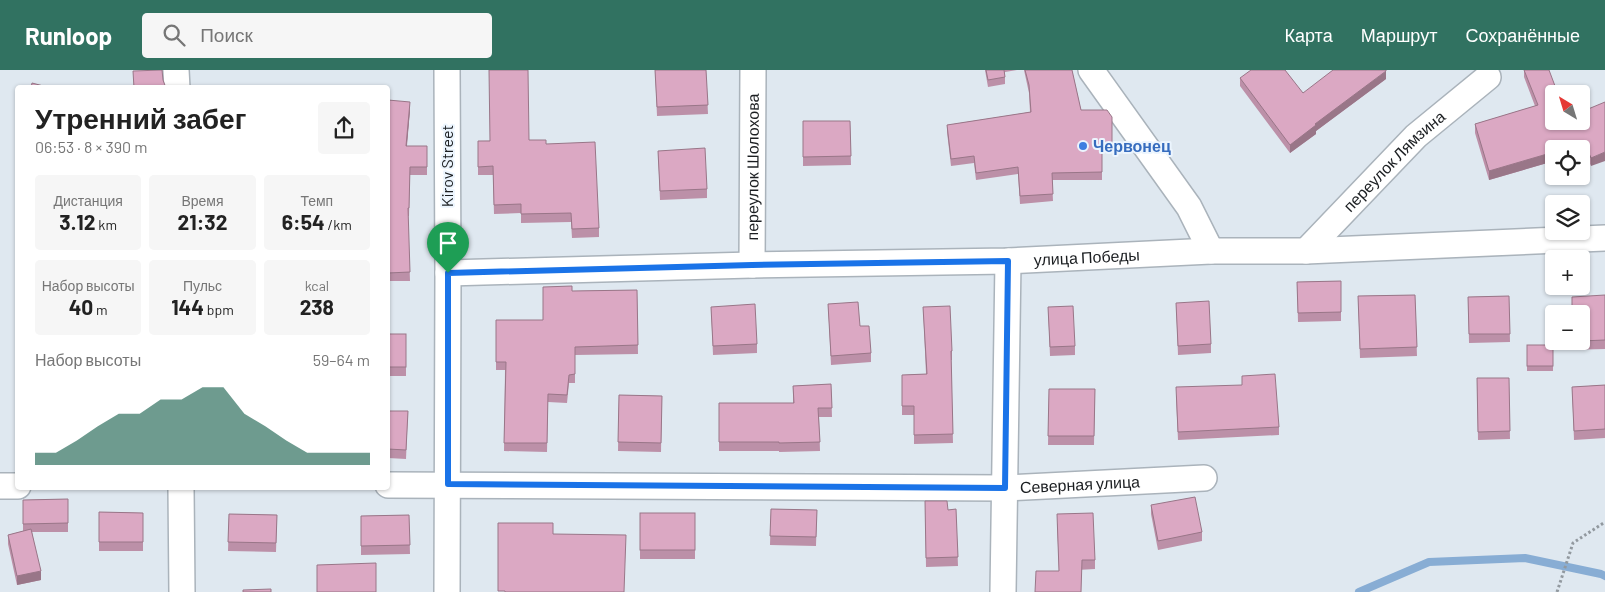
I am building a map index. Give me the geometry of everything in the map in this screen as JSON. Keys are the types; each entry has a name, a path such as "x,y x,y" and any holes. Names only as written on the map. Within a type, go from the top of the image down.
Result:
{"street":[{"path":"176,70 177,85"},
{"name":"Kirov Street","path":"447,70 447,592"},
{"name":"переулок Шолохова","path":"752,265 753,70"},
{"path":"1091,70 1190,207 1211,251"},
{"name":"переулок Лямзина","path":"1306,251 1416,136 1488,77"},
{"name":"улица Победы","path":"448,273 1008,261 1211,251 1306,251 1605,238"},
{"path":"1003,592 1008,261"},
{"name":"Северная улица","path":"390,485 1005,488 1204,478"},
{"path":"0,486 15,486"},
{"path":"181,490 182,592"}],"path":[{"path":"1558,591 1573,543 1605,522"}],"building":[{"path":"162,70 165,85 134,85 133,71"},
{"path":"489,70 528,70 529,140 546,140 546,144 595,142 599,228 572,229 571,213 521,214 521,204 494,205 493,166 478,167 478,141 490,141"},
{"path":"655,70 706,70 708,105 657,107"},
{"path":"986,70 1004,70 1005,77 988,80"},
{"path":"1025,70 1072,70 1081,110 1107,110 1112,117 1112,146 1102,146 1102,172 1052,173 1053,194 1020,196 1018,167 976,173 974,156 951,159 947,125 1031,112 1029,85"},
{"path":"1251,70 1285,70 1303,93 1333,70 1386,71 1290,145 1240,78"},
{"path":"1524,70 1549,70 1555,85 1545,85 1545,130 1590,130 1590,108 1605,102 1605,152 1591,158 1590,140 1545,140 1545,155 1489,171 1475,124 1538,105"},
{"path":"390,100 410,102 406,146 427,146 427,167 410,167 408,208 410,272 390,273"},
{"path":"803,121 850,121 851,156 803,157"},
{"path":"705,148 707,189 660,191 658,151"},
{"path":"1341,281 1341,312 1298,313 1297,282"},
{"path":"572,286 572,291 637,290 638,345 575,347 575,374 569,375 567,395 548,394 547,443 504,443 506,362 496,362 496,320 543,320 543,287"},
{"path":"1415,295 1417,347 1360,349 1358,296"},
{"path":"1605,295 1605,340 1590,341 1590,305 1572,305 1572,297"},
{"path":"1509,296 1510,334 1469,334 1468,297"},
{"path":"1209,301 1211,344 1178,346 1176,303"},
{"path":"858,302 860,326 869,326 871,353 831,356 828,304"},
{"path":"755,304 757,344 713,346 711,307"},
{"path":"950,306 953,434 914,435 914,406 902,406 902,375 927,374 923,307"},
{"path":"1073,306 1075,346 1050,347 1048,307"},
{"path":"390,334 406,334 406,367 390,367"},
{"path":"1527,345 1545,345 1545,350 1553,350 1553,366 1527,366"},
{"path":"1275,374 1279,427 1178,432 1176,387 1242,385 1242,376"},
{"path":"1477,378 1509,378 1510,431 1478,432"},
{"path":"831,384 832,408 818,408 820,442 719,442 719,403 794,403 793,386"},
{"path":"1605,385 1605,429 1574,431 1572,387"},
{"path":"1049,389 1095,389 1094,436 1048,436"},
{"path":"619,395 662,396 661,443 618,442"},
{"path":"390,411 408,411 406,450 390,449"},
{"path":"1195,497 1202,532 1158,541 1151,505"},
{"path":"68,499 68,523 23,524 23,500"},
{"path":"925,501 947,501 948,510 956,509 958,557 926,558"},
{"path":"771,509 817,510 816,537 770,536"},
{"path":"99,512 143,513 143,542 99,542"},
{"path":"640,513 695,513 695,550 640,550"},
{"path":"1093,513 1095,560 1082,560 1081,592 1035,592 1036,571 1059,571 1057,514"},
{"path":"229,514 277,515 276,543 228,542"},
{"path":"409,515 410,545 361,546 361,516"},
{"path":"498,523 553,523 553,534 626,535 624,592 498,591"},
{"path":"31,529 41,571 17,576 8,535"},
{"path":"376,563 376,592 317,592 317,565"},
{"path":"271,589 271,592 243,592 243,590"}],"waterway":[{"path":"1359,592 1429,562 1525,558 1605,576"}],"place":[{"name":"Червонец","path":"1083,146"}],"route":[{"path":"1008,261 1005,488 448,484 448,273 1008,261"}]}
